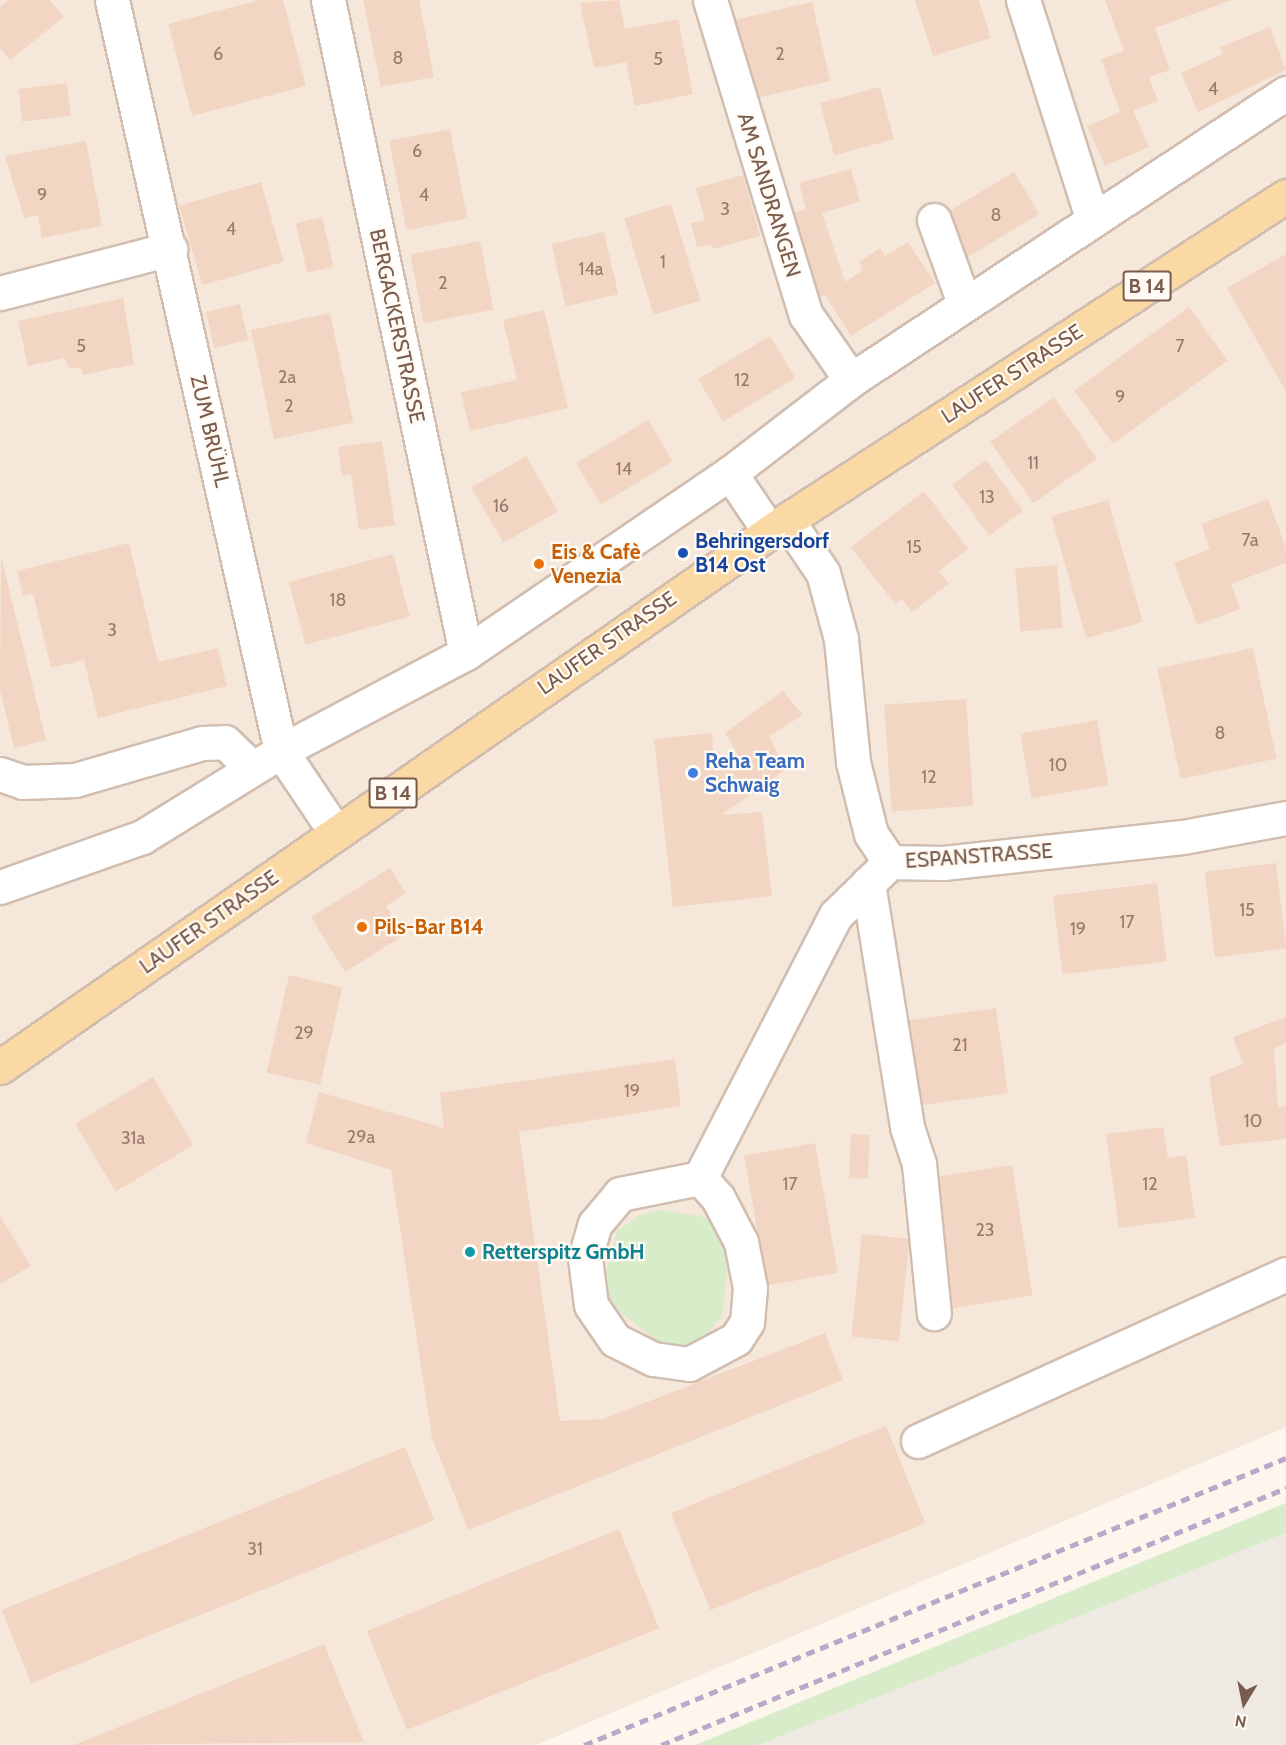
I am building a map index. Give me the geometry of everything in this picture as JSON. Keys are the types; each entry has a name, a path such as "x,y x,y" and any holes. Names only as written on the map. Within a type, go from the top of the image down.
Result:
{"main road":[{"name":"LAUFER STRASSE","path":"0,1067 778,526 1286,196"}],"street":[{"name":"BERGACKERSTRASSE","path":"328,0 466,653"},
{"name":"AM SANDRANGEN","path":"710,0 806,315 851,380"},
{"path":"1023,0 1092,218"},
{"name":"ZUM BRÜHL","path":"115,7 281,751 336,833"},
{"path":"0,887 142,837 281,751 466,653 730,473 851,380 1092,218 1286,93"},
{"path":"934,220 964,303"},
{"path":"0,293 170,249"},
{"name":"ESPANSTRASSE","path":"730,473 823,573 841,639 854,762 879,872 1183,837 1286,818"},
{"path":"0,774 23,782 75,780 202,743 225,742 252,768"},
{"path":"700,1178 800,977 836,915 879,872"},
{"path":"879,872 907,1127 919,1164 933,1313"},
{"path":"700,1178 718,1198 741,1242 750,1288 747,1322 736,1339 689,1364 653,1359 615,1340 591,1305 585,1258 595,1224 620,1194 700,1178"},
{"path":"918,1441 1286,1274"}],"shaded area":[{"path":"0,0 1286,0 1286,1427 536,1745 0,1745"},
{"path":"1286,1533 1286,1745 757,1745"}],"green space":[{"path":"661,1210 704,1217 719,1227 730,1252 722,1316 703,1339 683,1347 667,1346 652,1337 612,1306 602,1288 617,1231 640,1215"},
{"path":"1286,1503 1286,1533 758,1745 695,1745"}],"building":[{"path":"8,0 50,0 64,17 10,60 0,48 0,7"},
{"path":"260,0 283,0 306,86 192,116 168,24"},
{"path":"363,0 419,0 434,77 381,87"},
{"path":"619,0 625,29 678,19 693,94 635,106 626,62 594,68 580,3"},
{"path":"915,0 979,0 991,38 933,56"},
{"path":"1105,0 1232,0 1155,28 1170,70 1149,77 1158,101 1133,110 1149,147 1105,166 1087,126 1120,112 1101,59 1124,51"},
{"path":"812,2 830,81 749,100 731,21"},
{"path":"1270,27 1286,70 1198,112 1181,73 1223,54 1220,47"},
{"path":"67,83 71,116 22,122 18,89"},
{"path":"880,87 894,139 834,155 820,103"},
{"path":"450,129 467,218 407,230 389,141"},
{"path":"86,141 102,226 42,238 38,215 24,218 5,156"},
{"path":"851,169 860,202 822,213 845,282 863,270 859,262 880,248 885,256 908,242 935,283 851,336 825,295 811,298 784,216 806,209 799,183"},
{"path":"1014,172 1039,214 967,257 942,215"},
{"path":"743,175 760,236 713,249 711,244 697,247 691,223 705,220 696,188"},
{"path":"261,182 284,262 202,285 179,205"},
{"path":"671,204 701,301 654,315 624,218"},
{"path":"322,217 333,267 307,273 296,223"},
{"path":"604,232 618,294 566,307 551,244"},
{"path":"480,241 493,310 424,323 410,255"},
{"path":"1286,254 1286,392 1227,288"},
{"path":"123,298 134,364 83,375 81,367 70,369 64,358 28,366 18,321"},
{"path":"240,304 248,340 214,348 206,312"},
{"path":"1189,307 1228,360 1113,444 1074,390"},
{"path":"544,310 568,408 470,431 461,392 517,380 503,320"},
{"path":"330,313 353,423 274,439 251,330"},
{"path":"770,336 795,378 723,421 698,379"},
{"path":"1054,397 1097,458 1033,503 990,442"},
{"path":"648,420 673,461 601,504 576,463"},
{"path":"382,441 395,525 359,530 351,474 342,476 338,447"},
{"path":"526,456 558,511 503,543 471,488"},
{"path":"986,460 1023,511 989,536 952,485"},
{"path":"924,491 968,549 939,571 949,584 912,612 902,599 895,604 851,547"},
{"path":"1268,499 1286,548 1286,563 1231,584 1240,609 1197,625 1174,563 1210,549 1201,524"},
{"path":"1108,500 1143,622 1086,638 1051,516"},
{"path":"129,543 158,662 218,648 227,686 98,718 84,660 51,668 33,594 23,596 17,571"},
{"path":"393,554 410,617 306,645 289,582"},
{"path":"1,556 46,740 14,748 0,690"},
{"path":"1057,565 1062,628 1021,631 1015,569"},
{"path":"1253,648 1276,759 1181,779 1157,668"},
{"path":"783,691 803,715 769,736 786,769 721,815 762,812 772,896 673,907 654,739 712,733 714,768 738,755 725,733"},
{"path":"966,699 973,806 892,811 884,705"},
{"path":"1097,720 1108,785 1032,799 1020,734"},
{"path":"1276,863 1286,948 1215,957 1205,872"},
{"path":"390,868 406,893 386,906 404,935 345,972 311,917"},
{"path":"1157,883 1167,961 1062,974 1053,896"},
{"path":"289,975 343,987 320,1085 267,1072"},
{"path":"996,1008 1008,1093 918,1106 906,1021"},
{"path":"1286,1017 1286,1043 1274,1048 1278,1107 1286,1106 1286,1139 1220,1146 1209,1077 1243,1064 1233,1037"},
{"name":"Retterspitz GmbH","path":"675,1059 681,1106 519,1132 560,1421 603,1419 825,1333 843,1380 468,1530 432,1438 391,1170 306,1143 319,1092 444,1128 440,1093"},
{"path":"153,1077 194,1145 116,1192 75,1124"},
{"path":"1163,1127 1168,1158 1186,1155 1195,1218 1119,1228 1106,1134"},
{"path":"851,1134 870,1135 868,1179 849,1178"},
{"path":"815,1143 838,1273 767,1285 744,1156"},
{"path":"1012,1165 1033,1295 954,1308 933,1178"},
{"path":"0,1216 31,1266 0,1284"},
{"path":"862,1234 910,1239 899,1341 851,1336"},
{"path":"886,1426 925,1523 710,1610 671,1513"},
{"path":"405,1447 435,1520 31,1683 2,1610"},
{"path":"619,1529 659,1628 407,1730 367,1631"},
{"path":"324,1644 364,1742 74,1745"}],"railway":[{"path":"584,1745 1286,1458"},
{"path":"661,1745 1286,1488"}],"place":[{"name":"Behringersdorf B14 Ost","path":"683,553"},
{"name":"Eis & Cafè Venezia","path":"539,564"},
{"name":"Reha Team Schwaig","path":"693,773"},
{"name":"Pils-Bar B14","path":"362,927"},
{"name":"Retterspitz GmbH","path":"470,1252"}]}
